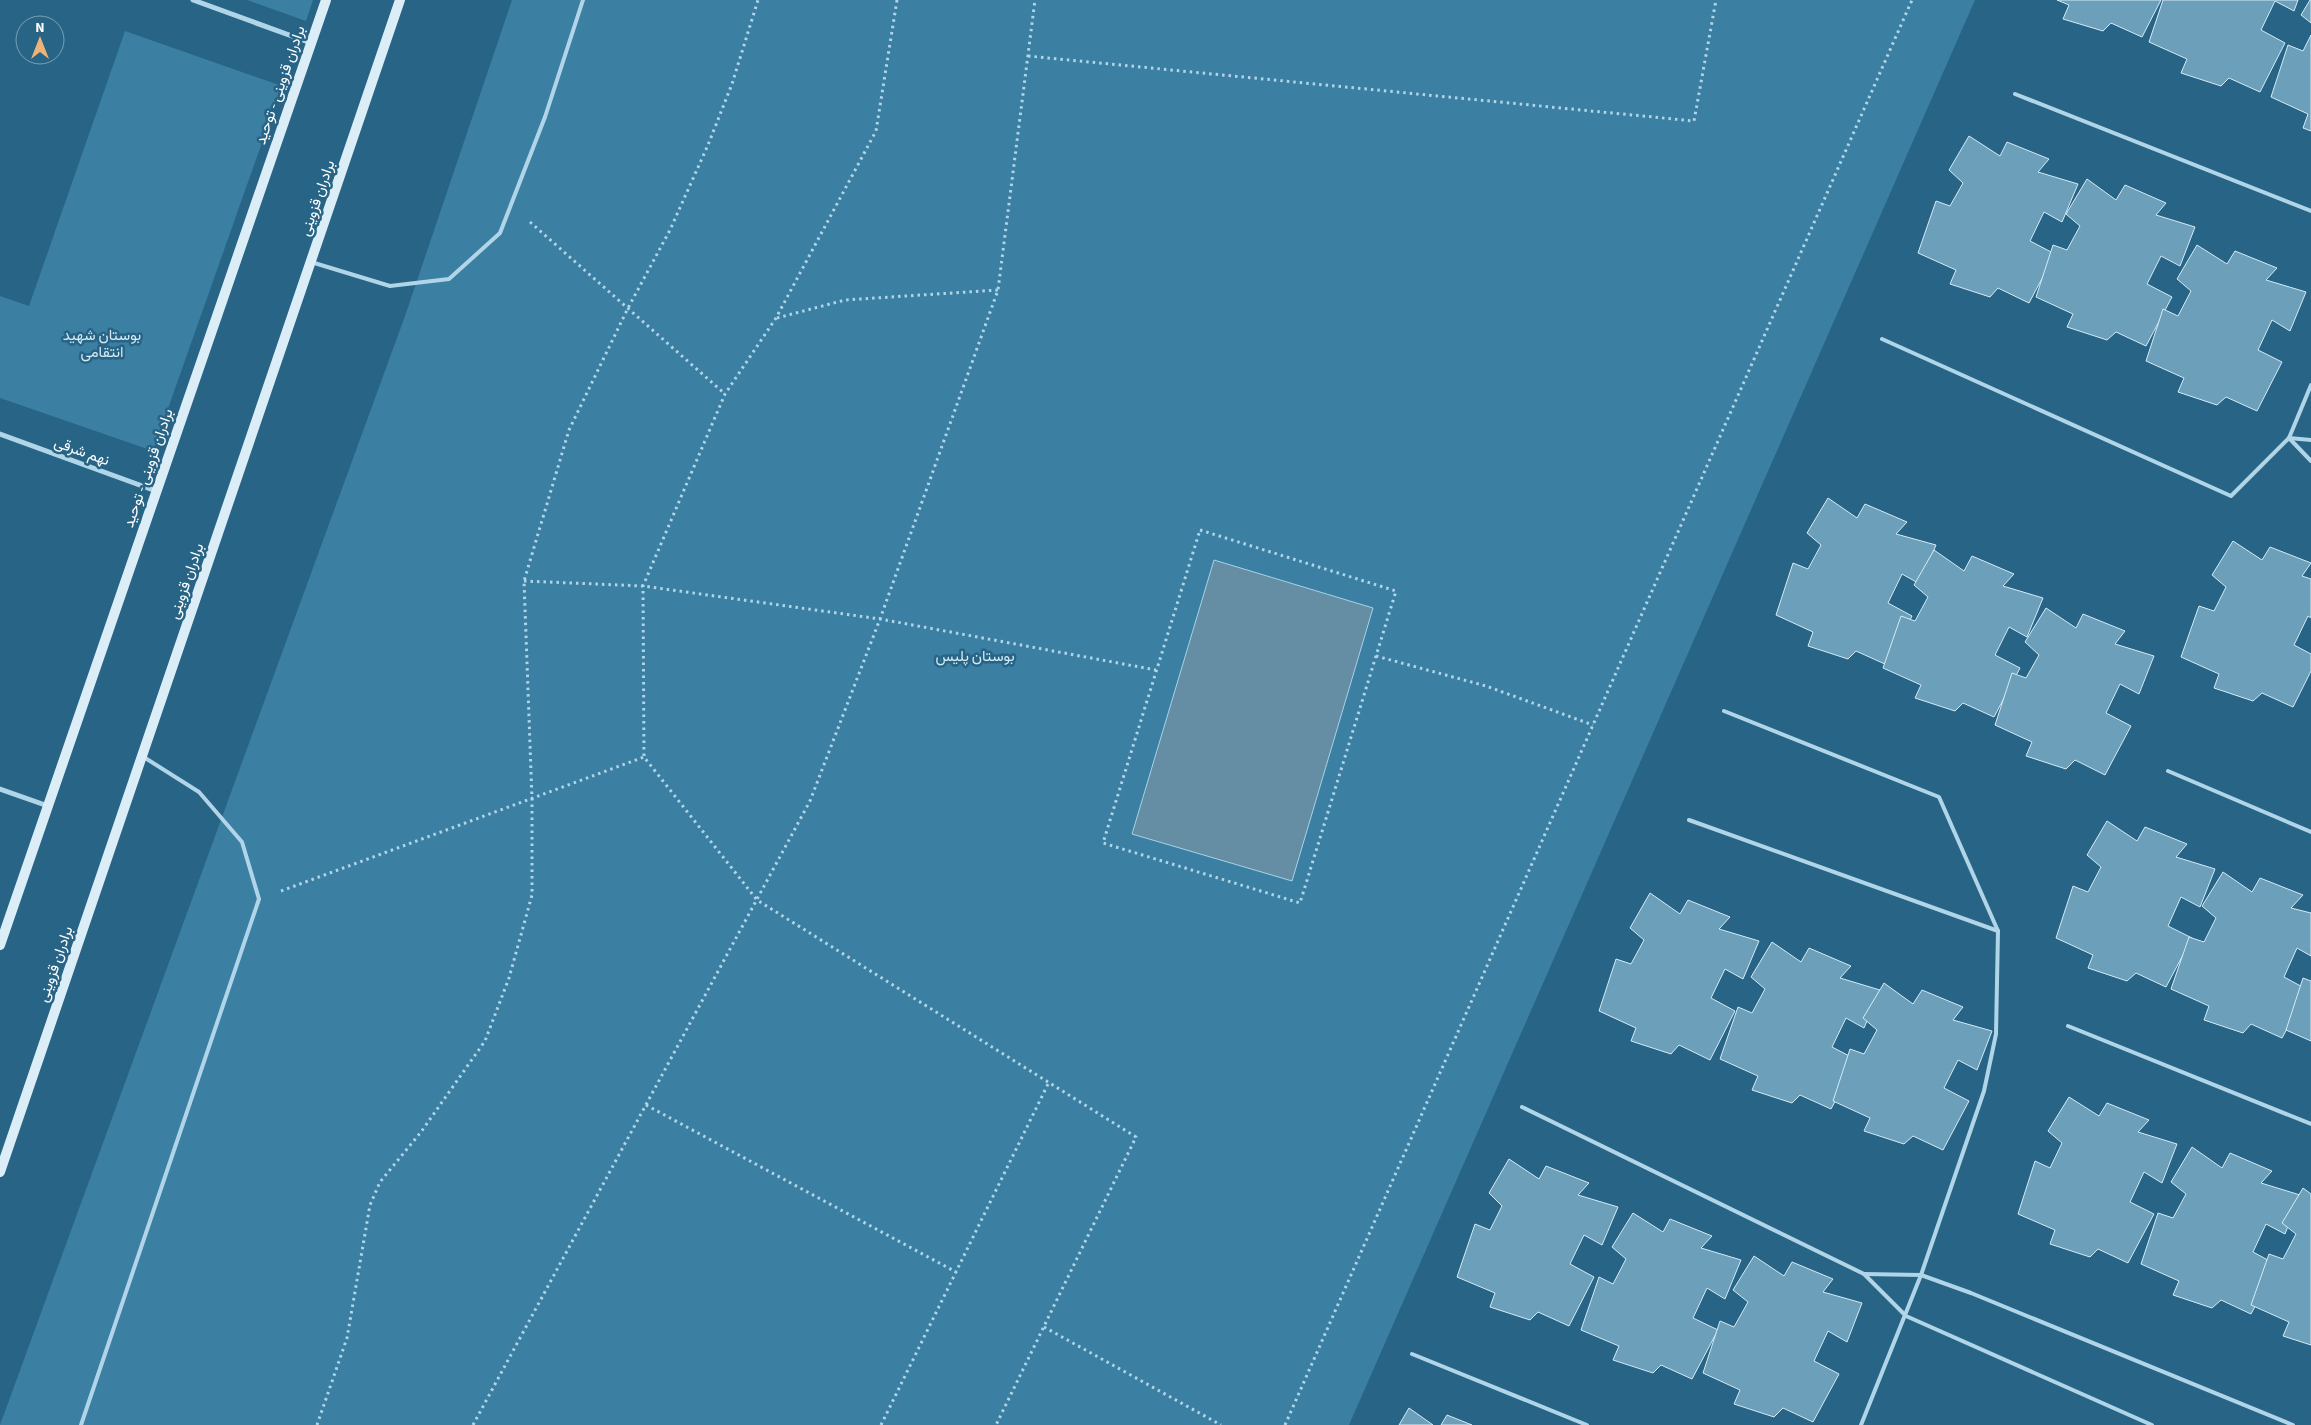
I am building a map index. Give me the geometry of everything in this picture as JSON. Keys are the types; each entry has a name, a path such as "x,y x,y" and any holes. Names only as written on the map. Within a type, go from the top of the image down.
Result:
{"main road":[{"name":"برادران قزوینی - توحید","path":"0,945 326,0"},
{"name":"برادران قزوینی","path":"0,1172 400,0"}],"street":[{"path":"193,0 311,43"},
{"name":"نهم شرقی","path":"0,434 156,491"},
{"path":"0,789 48,806"}],"lane":[{"path":"311,262 390,286 449,279 500,233 545,117 583,0"},
{"path":"2015,94 2311,211"},
{"path":"1882,339 2231,496 2289,438 2311,385"},
{"path":"2289,438 2311,440"},
{"path":"2289,438 2311,461"},
{"path":"1724,710 1939,796 1998,931 1996,1034 1984,1091 1906,1316 1861,1425"},
{"path":"81,1425 259,899 242,842 199,792 142,756"},
{"path":"2168,771 2311,832"},
{"path":"1689,820 1998,931"},
{"path":"2068,1026 2311,1124"},
{"path":"1522,1107 1864,1274 1906,1316 2152,1425"},
{"path":"1864,1274 1921,1275 1971,1293 2293,1425"},
{"path":"1412,1354 1587,1425"}],"path":[{"path":"317,1425 347,1338 370,1205 380,1182 421,1132 485,1041 509,978 532,895 532,798 524,581 569,430 628,308 670,230 708,145 732,84 758,0"},
{"path":"896,0 876,131 776,318 725,394 643,586 644,757 757,900 1136,1137 996,1425"},
{"path":"473,1425 810,801 880,619 998,290 1035,0"},
{"path":"1028,56 1694,120 1716,0"},
{"path":"1285,1425 1912,0"},
{"path":"511,205 725,394"},
{"path":"776,318 845,300 998,290"},
{"path":"1200,530 1396,590 1376,656 1300,903 1103,843 1200,530"},
{"path":"524,581 643,586 880,619 1157,670"},
{"path":"1376,656 1486,686 1592,725"},
{"path":"259,899 644,757"},
{"path":"881,1425 1049,1082"},
{"path":"646,1105 956,1272"},
{"path":"1044,1327 1221,1425"}],"green space":[{"path":"247,0 313,0 306,21"},
{"name":"بوستان پلیس","path":"512,0 1975,0 1349,1425 0,1425 405,316"},
{"name":"بوستان شهید انتقامی","path":"125,31 282,86 153,451 0,398 0,296 29,306"}],"shaded area":[{"path":"1214,560 1373,608 1292,881 1132,834"}],"building":[{"path":"2057,0 2161,0 2142,37 2111,23 2103,31 2063,19 2069,5"},
{"path":"2163,0 2298,0 2294,11 2275,1 2261,30 2285,43 2260,92 2229,78 2221,86 2181,73 2187,59 2149,42"},
{"path":"2311,0 2311,23 2301,15"},
{"path":"2311,35 2311,131 2303,128 2308,114 2271,97 2288,45 2303,51"},
{"path":"1969,136 2000,156 2007,142 2049,159 2038,172 2078,184 2062,222 2044,212 2030,241 2055,254 2029,303 1998,288 1990,297 1950,284 1956,270 1918,253 1936,201 1950,206 1963,183 1949,170"},
{"path":"2087,179 2116,200 2125,185 2166,203 2156,215 2195,227 2180,266 2161,256 2147,284 2172,297 2146,346 2116,332 2107,340 2067,327 2073,314 2036,297 2053,245 2067,250 2080,226 2066,214"},
{"path":"2197,245 2227,264 2235,251 2277,268 2266,280 2306,292 2290,331 2272,320 2258,350 2282,362 2257,411 2226,397 2217,405 2178,392 2184,378 2146,361 2163,309 2178,316 2191,291 2177,279"},
{"path":"1828,498 1857,518 1865,504 1907,522 1896,534 1936,545 1920,584 1902,574 1888,603 1912,616 1887,665 1856,651 1848,659 1808,646 1813,632 1776,615 1793,563 1808,569 1821,545 1807,533"},
{"path":"2233,541 2262,560 2270,547 2311,563 2302,576 2311,579 2311,618 2308,616 2294,645 2311,654 2311,671 2293,707 2262,693 2253,701 2214,688 2219,674 2181,657 2199,606 2214,611 2226,587 2212,575"},
{"path":"1934,550 1964,571 1972,556 2014,574 2003,586 2043,598 2027,637 2009,627 1995,655 2020,668 1994,717 1963,703 1955,711 1915,698 1921,685 1883,668 1901,616 1915,621 1928,597 1914,585"},
{"path":"2046,608 2076,628 2083,614 2125,631 2115,644 2154,656 2139,694 2120,684 2106,713 2131,726 2105,775 2075,760 2066,769 2026,756 2032,742 1995,725 2012,673 2026,678 2039,655 2025,642"},
{"path":"2107,821 2137,841 2145,827 2187,844 2176,857 2215,869 2200,907 2181,897 2168,926 2192,938 2166,987 2136,973 2127,981 2088,968 2093,955 2056,938 2073,886 2088,892 2101,867 2087,855"},
{"path":"2223,872 2252,892 2260,878 2303,895 2291,908 2311,913 2311,956 2297,948 2284,977 2308,990 2282,1038 2251,1024 2243,1033 2204,1020 2209,1006 2171,989 2189,937 2204,942 2216,918 2202,906"},
{"path":"1650,893 1680,914 1688,900 1730,917 1719,929 1759,941 1743,979 1725,969 1711,998 1735,1011 1710,1060 1679,1045 1671,1054 1631,1041 1636,1028 1599,1011 1616,959 1631,964 1644,940 1630,928"},
{"path":"1772,942 1801,962 1809,948 1851,966 1840,978 1880,990 1864,1028 1846,1018 1832,1047 1857,1060 1831,1109 1800,1095 1792,1103 1752,1090 1758,1076 1720,1059 1738,1007 1752,1013 1765,989 1751,977"},
{"path":"2303,978 2311,981 2311,1041 2286,1030"},
{"path":"1884,983 1913,1004 1922,990 1963,1007 1953,1020 1992,1031 1977,1070 1958,1060 1944,1088 1969,1101 1943,1150 1913,1136 1904,1144 1864,1131 1870,1118 1833,1101 1850,1049 1864,1054 1877,1030 1863,1018"},
{"path":"2069,1097 2099,1116 2107,1103 2149,1120 2138,1132 2177,1144 2162,1183 2144,1172 2130,1202 2154,1214 2128,1263 2098,1249 2090,1257 2050,1244 2055,1230 2018,1214 2035,1161 2050,1168 2062,1143 2048,1131"},
{"path":"2192,1147 2222,1168 2230,1153 2272,1171 2261,1183 2300,1195 2285,1234 2266,1224 2253,1252 2277,1265 2251,1314 2221,1300 2212,1308 2173,1295 2179,1281 2141,1264 2158,1213 2173,1218 2186,1194 2171,1182"},
{"path":"1509,1159 1539,1179 1546,1166 1589,1183 1578,1195 1618,1207 1602,1245 1584,1235 1570,1264 1594,1277 1569,1326 1538,1312 1530,1320 1490,1307 1495,1293 1457,1277 1475,1224 1490,1230 1502,1206 1489,1193"},
{"path":"2303,1188 2311,1194 2311,1345 2283,1336 2289,1322 2251,1305 2269,1254 2283,1259 2296,1234 2282,1223"},
{"path":"1633,1213 1663,1232 1670,1219 1712,1236 1701,1248 1741,1260 1725,1299 1707,1288 1693,1318 1718,1330 1692,1379 1661,1365 1653,1373 1613,1360 1619,1346 1581,1330 1599,1277 1613,1284 1626,1259 1612,1247"},
{"path":"1754,1256 1784,1276 1792,1262 1833,1279 1823,1292 1862,1303 1847,1342 1828,1331 1814,1361 1839,1374 1813,1422 1783,1408 1774,1417 1734,1404 1740,1390 1703,1373 1720,1321 1734,1327 1748,1302 1733,1290"},
{"path":"1409,1408 1433,1425 1399,1425"},
{"path":"1447,1415 1472,1425 1441,1425"}]}
